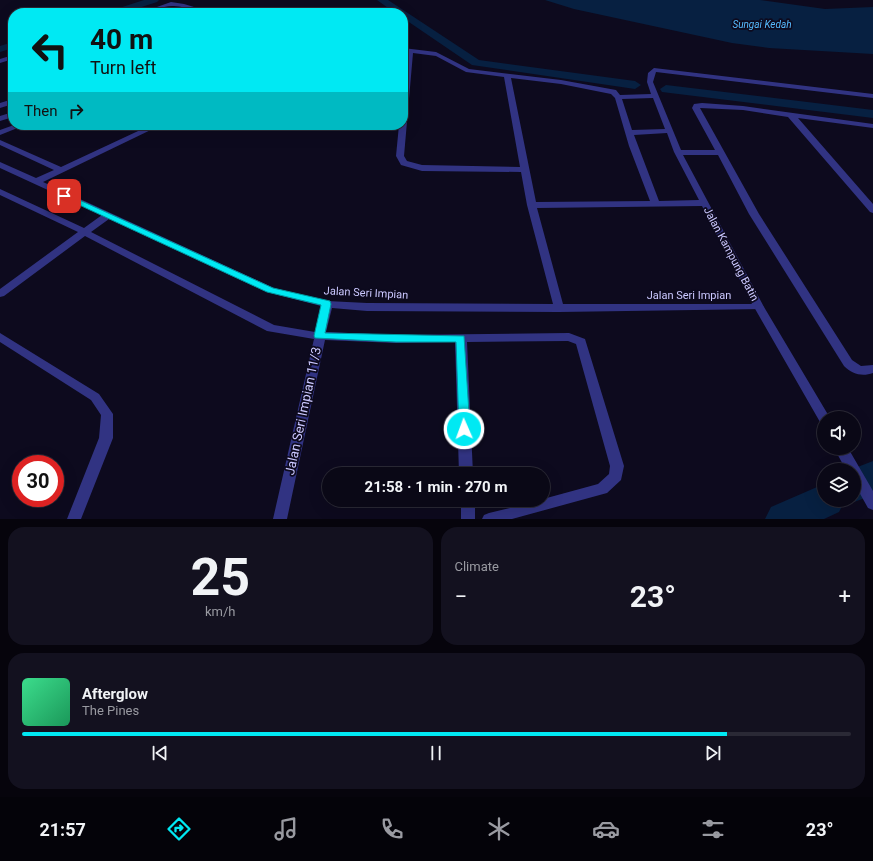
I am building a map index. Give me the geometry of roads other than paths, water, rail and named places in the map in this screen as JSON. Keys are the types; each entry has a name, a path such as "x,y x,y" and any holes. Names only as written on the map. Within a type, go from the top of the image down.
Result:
{"street":[{"path":"157,8 168,4 176,4 192,8"},
{"path":"408,50 437,54 460,69 614,92 618,97 629,133 656,204"},
{"name":"Jalan Kampung Batin","path":"819,411 759,306 678,152 650,82 651,73 654,70 662,70 873,96"},
{"path":"507,76 532,205 559,308"},
{"path":"618,97 655,96"},
{"path":"873,126 743,108 697,106 696,108 719,153 754,214 848,363 854,369 865,372 873,369"},
{"path":"791,114 873,210"},
{"path":"35,182 146,130"},
{"path":"401,130 400,156 404,163 422,168 525,170"},
{"path":"629,133 669,131"},
{"path":"0,142 62,170"},
{"path":"678,152 719,153"},
{"name":"Jalan Seri Impian","path":"0,165 270,290 326,304 367,307 559,308 759,306"},
{"path":"1,193 85,232 259,322 285,331 319,336 396,339 569,336 581,342 617,466 616,476 602,489 489,519"},
{"path":"532,205 704,203"},
{"path":"0,294 108,215"},
{"name":"Jalan Seri Impian 11/3","path":"280,519 326,304"},
{"path":"0,337 95,397 107,414 106,438 74,519"},
{"path":"461,338 466,467"},
{"path":"861,483 873,504"},
{"path":"468,507 468,519"}],"water":[{"name":"Sungai Kedah","path":"545,0 760,0 825,9 873,7 873,54 769,48 732,43 574,9"}],"waterway":[{"path":"129,8 154,0"},
{"path":"382,0 394,8"},
{"path":"408,17 476,63 635,85"},
{"path":"0,49 8,47"},
{"path":"666,89 873,114"},
{"path":"861,483 873,477"},
{"path":"785,519 817,504"}]}
